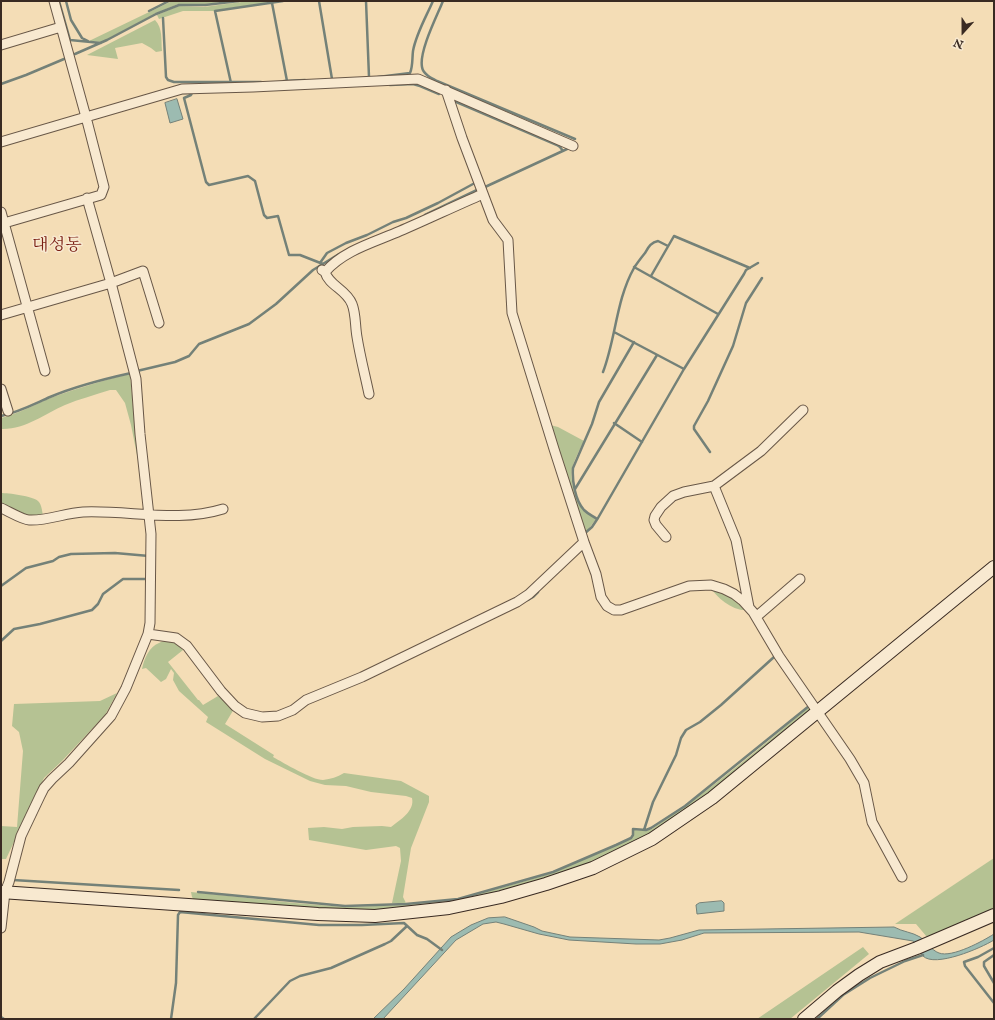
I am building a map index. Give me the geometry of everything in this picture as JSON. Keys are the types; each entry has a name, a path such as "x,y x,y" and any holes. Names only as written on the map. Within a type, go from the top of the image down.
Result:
{"street":[{"path":"3,224 86,198 101,195 104,187 54,1"},
{"path":"1,45 61,27"},
{"path":"1,142 182,89 253,87 406,78 418,79 446,90 573,146"},
{"path":"446,90 482,194 493,220 508,240 512,313 584,542 596,574 601,596 606,606 614,610 621,610 689,586 699,585 711,585 724,589 744,601 756,617 779,656 850,759 864,783 872,822 902,878"},
{"path":"369,394 365,371 360,357 352,303 346,294 326,277 323,271 338,259 360,248 482,194"},
{"path":"1,928 3,892 9,882 21,836 42,792 52,779 69,763 111,716 126,688 148,634 150,623 151,534 140,434 136,380 111,283 86,198"},
{"path":"1,212 3,224 45,371"},
{"path":"1,315 111,283 143,271 159,323"},
{"path":"1,389 8,411"},
{"path":"666,538 654,520 661,507 673,496 684,492 714,486 761,452 802,410"},
{"path":"714,486 736,540 749,607"},
{"path":"1,508 28,520 82,512 112,512 168,516 206,514 223,509"},
{"path":"148,634 176,638 187,646 221,691 245,713 262,717 278,716 293,710 306,700 362,677 517,602 528,594 584,542"},
{"path":"3,892 318,914 375,916 450,908 501,897 546,884 593,868 652,839 712,798 994,567"},
{"path":"756,617 800,579"},
{"path":"804,1019 837,991 880,962 930,943 994,915"}],"green space":[{"path":"172,1 232,1 205,4 178,4 156,13 102,42 89,41"},
{"path":"249,1 279,1 214,11 183,11 159,19 157,15 179,6 204,7"},
{"path":"155,20 158,23 160,30 162,51 156,52 142,43 115,48 118,59 87,55"},
{"path":"130,374 138,460 125,403 116,390 110,390 70,403 34,421 18,427 1,429 1,418 15,414 62,394"},
{"path":"550,425 558,427 584,441 572,469 573,485 581,506 587,513 596,519 587,531 583,533"},
{"path":"1,493 20,495 35,499 42,508 43,516 28,519 1,506"},
{"path":"710,587 730,596 746,610 741,610 726,603"},
{"path":"169,641 176,643 183,650 168,662 198,700 203,705 218,696 234,709 225,724 274,755 273,757 298,771 318,779 329,779 344,773 401,781 429,796 429,802 411,848 403,897 406,903 392,903 401,861 400,848 396,846 366,850 309,840 308,828 324,827 342,829 353,827 391,827 409,811 412,798 371,792 346,786 325,785 310,781 265,759 206,722 208,717 179,691 173,680 174,673 171,669 166,679 161,682 146,668 142,669 144,661 152,647 161,642"},
{"path":"117,693 105,715 44,778 6,859 1,859 1,826 17,827 23,751 19,732 12,726 14,704 100,701"},
{"path":"810,706 813,711 709,797 648,837 586,866 480,898 391,910 336,911 194,900 192,897 191,892 345,907 406,905 458,900 553,873 631,838 634,835 634,830 645,831 652,829 713,785"},
{"path":"994,858 994,909 941,933 927,937 916,924 895,924"},
{"path":"863,947 869,954 790,1019 757,1019"}],"water":[{"path":"177,99 183,119 170,123 165,103"},
{"path":"722,901 724,903 724,911 697,914 696,905 699,903"},
{"path":"505,917 542,931 570,937 659,940 699,930 894,927 917,935 936,952 945,954 967,948 994,934 994,940 979,948 958,956 937,960 929,959 923,956 916,943 913,941 859,932 704,933 682,940 660,944 636,944 569,940 539,934 496,922 483,924 456,940 383,1019 373,1019 404,989 451,937 471,925 488,918"}],"waterway":[{"path":"59,1 70,40 101,43"},
{"path":"66,1 71,20 82,38 88,41"},
{"path":"149,11 169,1"},
{"path":"75,54 107,40 156,14 179,5 205,5 239,1"},
{"path":"231,83 215,11 283,1"},
{"path":"319,1 332,79"},
{"path":"366,1 369,77"},
{"path":"378,77 410,73 416,38 433,1"},
{"path":"443,1 423,52 422,67 426,74 437,81 575,139"},
{"path":"272,3 287,81"},
{"path":"163,18 166,77 168,80 174,82 261,82"},
{"path":"1,84 64,59"},
{"path":"284,81 305,80"},
{"path":"390,85 413,84 439,94"},
{"path":"180,93 191,93"},
{"path":"192,93 184,98 206,182 209,185 248,176 255,181 264,215 267,218 278,216 289,255 300,255 323,264"},
{"path":"454,101 557,145 563,151"},
{"path":"485,187 567,149"},
{"path":"320,263 327,253 346,243 367,235 393,222 406,218 473,184"},
{"path":"425,215 477,190"},
{"path":"651,276 674,236 750,268"},
{"path":"603,372 611,346 623,293 634,268 653,243 658,241 668,246"},
{"path":"137,371 175,362 189,356 199,344 249,324 276,304 313,270 339,254"},
{"path":"584,534 592,527 598,518 684,369 746,270 758,263"},
{"path":"634,267 718,314"},
{"path":"710,452 694,429 694,426 708,401 733,346 746,303 762,278"},
{"path":"614,332 684,369"},
{"path":"597,519 587,513 578,501 573,479 573,468 592,424 599,402 634,342"},
{"path":"575,489 657,355"},
{"path":"1,416 80,386 121,375 132,374"},
{"path":"614,423 642,442"},
{"path":"1,586 26,568 53,561 59,557 71,554 115,553 149,556"},
{"path":"1,641 14,629 40,624 92,610 98,604 103,594 123,579 148,579"},
{"path":"528,600 538,592"},
{"path":"644,830 653,802 676,755 681,738 686,730 700,722 721,705 774,657"},
{"path":"198,892 345,906 406,904 458,899 553,872 631,838 633,835 633,829 646,830 651,828 685,806 809,706"},
{"path":"13,880 179,890"},
{"path":"171,1019 176,983 178,915 180,912 319,925 404,923 417,935 427,939 442,950"},
{"path":"254,1019 290,981 300,976 331,968 385,944 391,941 407,926"},
{"path":"994,948 978,957 964,962 965,966 994,1003"},
{"path":"817,1019 843,995 870,978 905,961 923,955"},
{"path":"994,955 984,962 984,966 994,983"}],"district":[{"name":"대성동","path":"57,247"}]}
